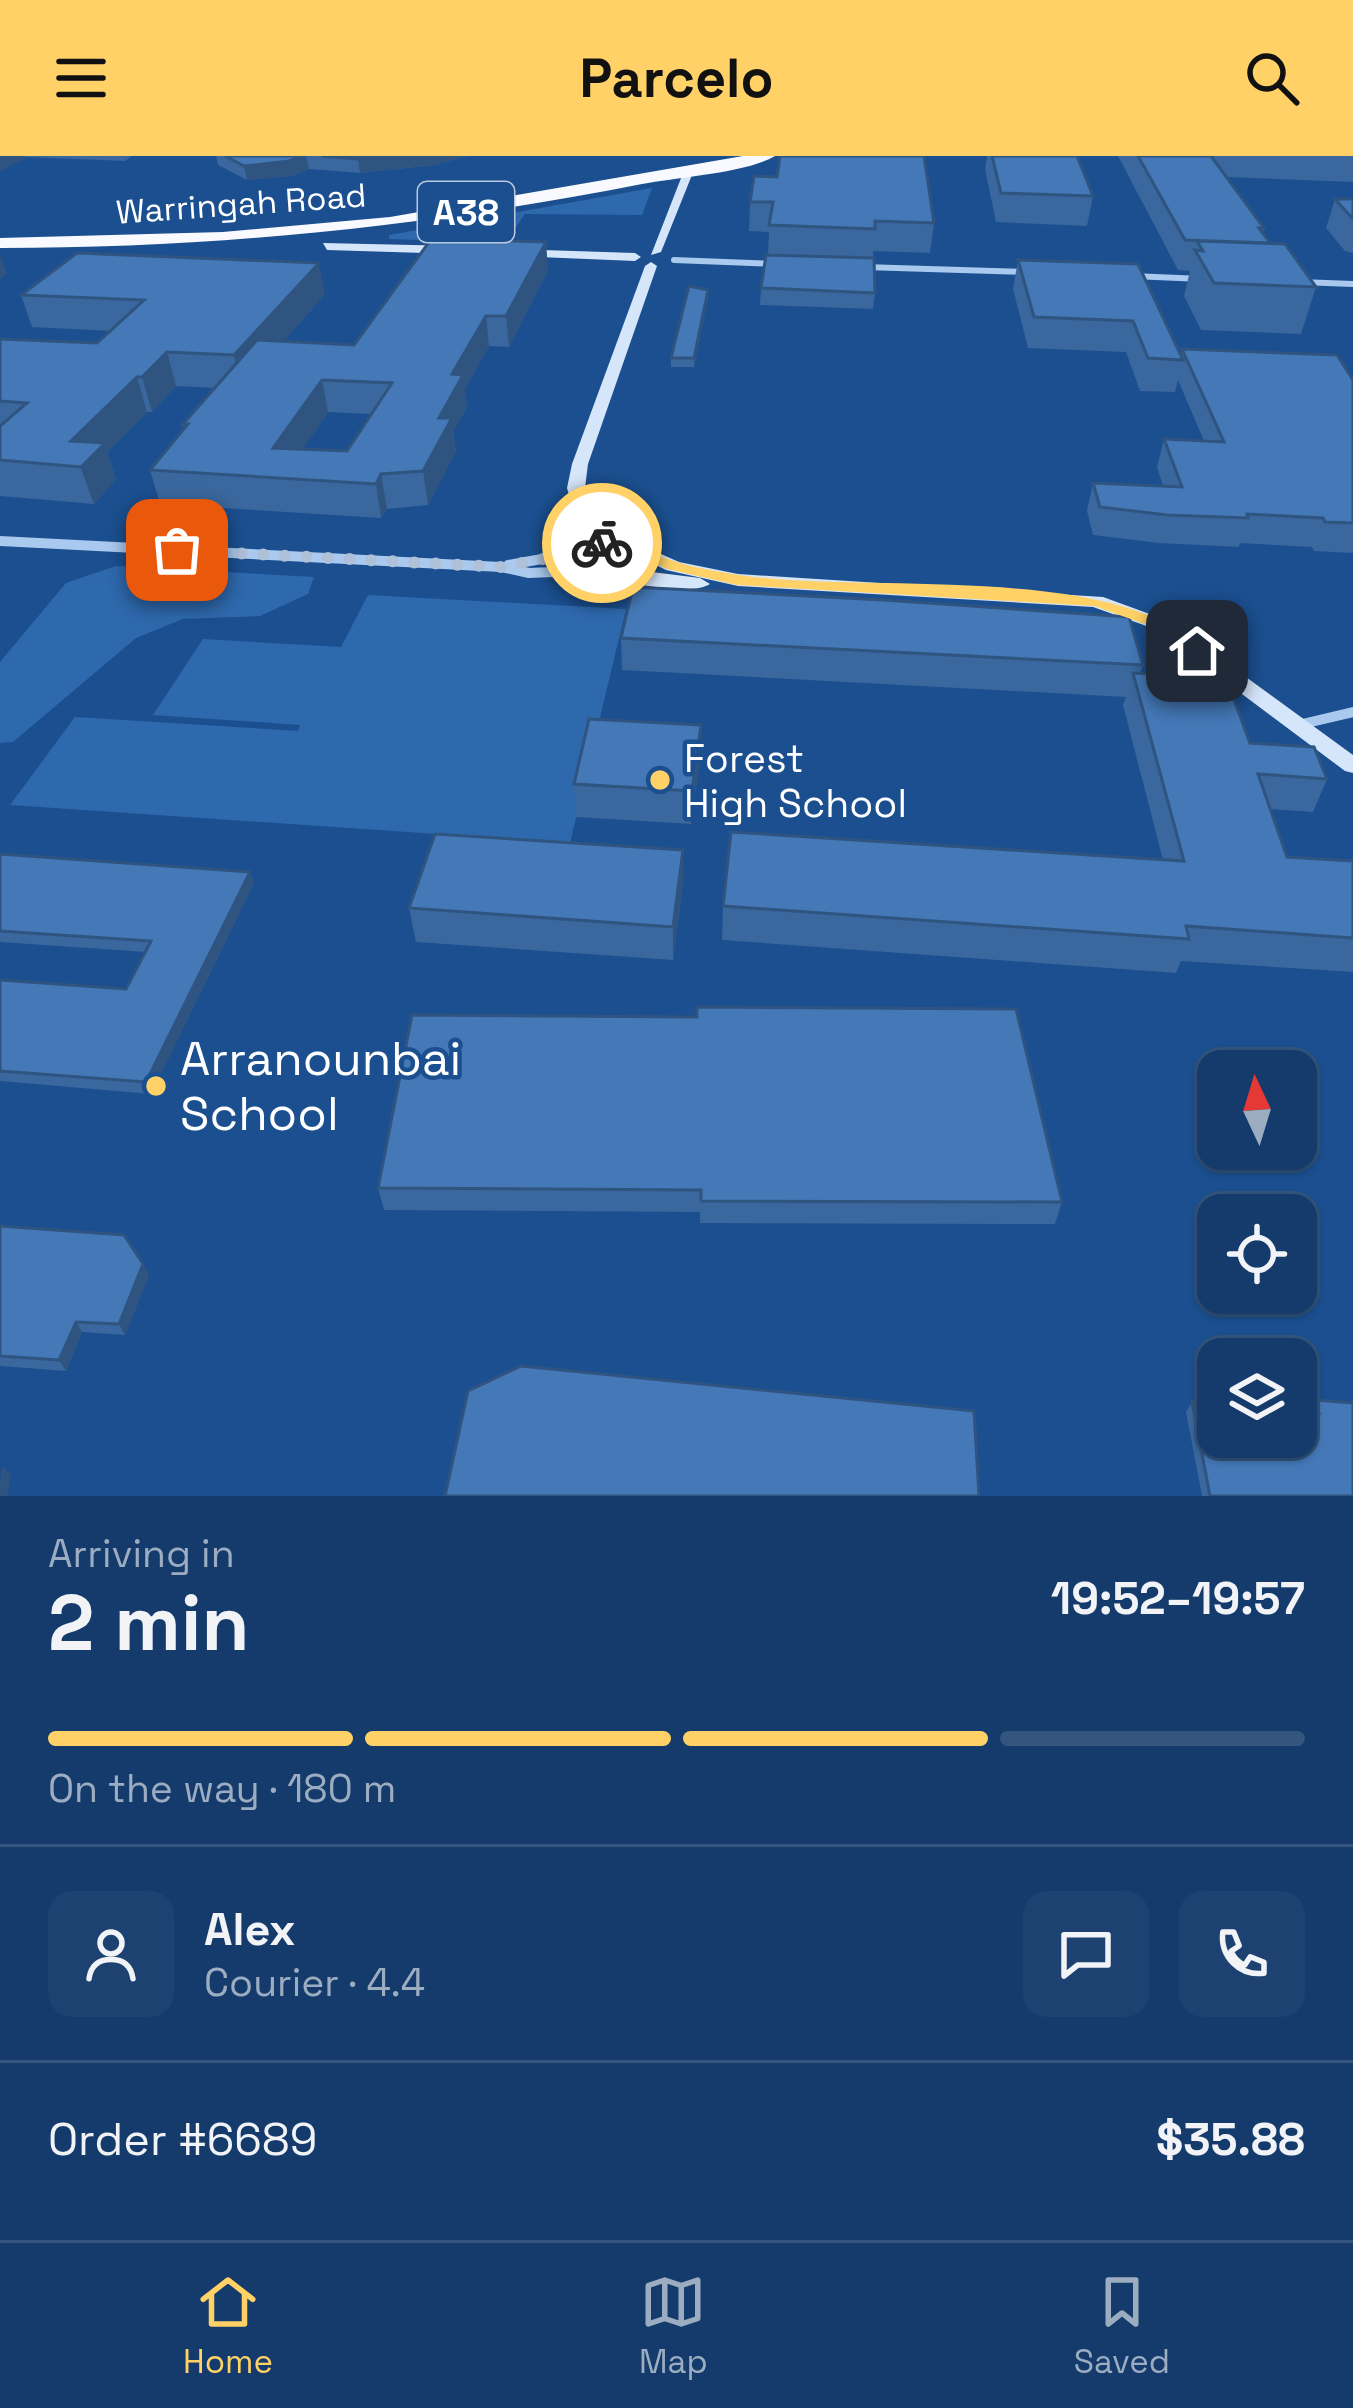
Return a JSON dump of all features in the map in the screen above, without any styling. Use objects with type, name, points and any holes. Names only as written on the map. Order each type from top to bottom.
[{"type":"highway","name":"Warringah Road","points":[[0,232],[176,230],[313,220],[478,199],[694,159],[768,156]]},
{"type":"highway","name":"Warringah Road","points":[[0,243],[277,234],[488,208],[694,159]]},
{"type":"highway","points":[[277,234],[296,243],[327,246]]},
{"type":"main road","points":[[694,159],[647,258],[576,488],[584,516],[617,542],[632,546],[639,554],[737,580]]},
{"type":"main road","points":[[327,246],[478,250]]},
{"type":"main road","points":[[500,251],[674,260]]},
{"type":"main road","points":[[584,516],[579,524],[586,562],[676,583],[737,580],[1096,601],[1162,625],[1353,766]]},
{"type":"main road","points":[[587,550],[617,542]]},
{"type":"main road","points":[[610,570],[630,566],[639,554]]},
{"type":"street","points":[[674,260],[780,264]]},
{"type":"street","points":[[851,266],[1046,273]]},
{"type":"street","points":[[1124,276],[1219,279]]},
{"type":"street","points":[[1286,282],[1353,284]]},
{"type":"street","points":[[0,541],[501,567],[529,573],[610,570]]},
{"type":"street","points":[[501,567],[587,550]]},
{"type":"street","points":[[1298,725],[1353,712]]},
{"type":"shaded area","points":[[652,188],[642,215],[525,214],[505,243],[389,239],[389,235]]},
{"type":"shaded area","points":[[116,566],[314,577],[308,594],[260,616],[183,619],[136,638],[13,742],[0,743],[0,662],[66,583]]},
{"type":"shaded area","points":[[368,595],[626,609],[570,843],[10,805],[75,717],[298,731],[300,725],[153,715],[203,639],[341,647]]},
{"type":"building","points":[[225,156],[303,156],[244,166]]},
{"type":"building","points":[[322,156],[385,156],[358,159]]},
{"type":"building","points":[[780,156],[924,156],[934,223],[875,221],[875,229],[769,225],[773,202],[750,202],[754,176],[777,177]]},
{"type":"building","points":[[992,156],[1077,156],[1093,196],[1001,193]]},
{"type":"building","points":[[1138,156],[1211,156],[1270,243],[1185,240]]},
{"type":"building","points":[[1335,199],[1353,199],[1353,219]]},
{"type":"building","points":[[432,238],[546,242],[506,316],[486,316],[452,374],[463,375],[439,418],[452,418],[423,471],[381,474],[376,484],[150,470],[188,424],[183,424],[257,340],[354,345]],"holes":[[[322,380],[392,383],[347,451],[273,448]]]},
{"type":"building","points":[[1197,241],[1285,244],[1316,287],[1214,283],[1195,250],[1203,251]]},
{"type":"building","points":[[77,253],[319,263],[234,355],[167,352],[137,377],[71,441],[105,443],[81,467],[0,460],[0,426],[27,403],[0,401],[0,339],[97,343],[144,300],[21,295]]},
{"type":"building","points":[[766,255],[874,258],[875,293],[761,288]]},
{"type":"building","points":[[1018,260],[1138,264],[1183,360],[1148,358],[1133,321],[1034,317]]},
{"type":"building","points":[[689,286],[708,290],[694,358],[671,358]]},
{"type":"building","points":[[1182,349],[1337,355],[1353,380],[1353,523],[1247,514],[1248,518],[1167,515],[1100,507],[1093,483],[1182,487],[1164,439],[1224,442]]},
{"type":"building","points":[[633,587],[1129,617],[1143,665],[621,638]]},
{"type":"building","points":[[1133,673],[1226,678],[1250,743],[1314,747],[1327,779],[1258,774],[1287,857],[1353,861],[1353,938],[1186,926],[1189,939],[723,906],[731,832],[1184,861]]},
{"type":"building","points":[[589,719],[701,725],[692,791],[574,784]]},
{"type":"building","points":[[435,834],[683,850],[673,927],[409,908]]},
{"type":"building","points":[[0,854],[250,872],[146,1082],[0,1071],[0,980],[126,989],[151,941],[0,931]]},
{"type":"building","points":[[697,1007],[1016,1009],[1062,1202],[701,1201],[701,1190],[378,1188],[412,1015],[697,1017]]},
{"type":"building","points":[[0,1226],[124,1235],[143,1264],[119,1324],[76,1322],[59,1360],[0,1356]]},
{"type":"building","points":[[521,1366],[974,1411],[979,1496],[445,1496],[468,1391]]},
{"type":"building","points":[[1317,1400],[1353,1403],[1353,1496],[1210,1496],[1203,1458],[1317,1458]]},
{"type":"way so far","points":[[177,550],[501,567],[586,551],[602,543]]},
{"type":"place","name":"Forest High School","points":[[660,780]]},
{"type":"place","name":"Arranounbai School","points":[[156,1086]]},
{"type":"route","points":[[602,543],[625,543],[639,554],[673,566],[737,580],[1096,601],[1162,625],[1197,651]]}]
